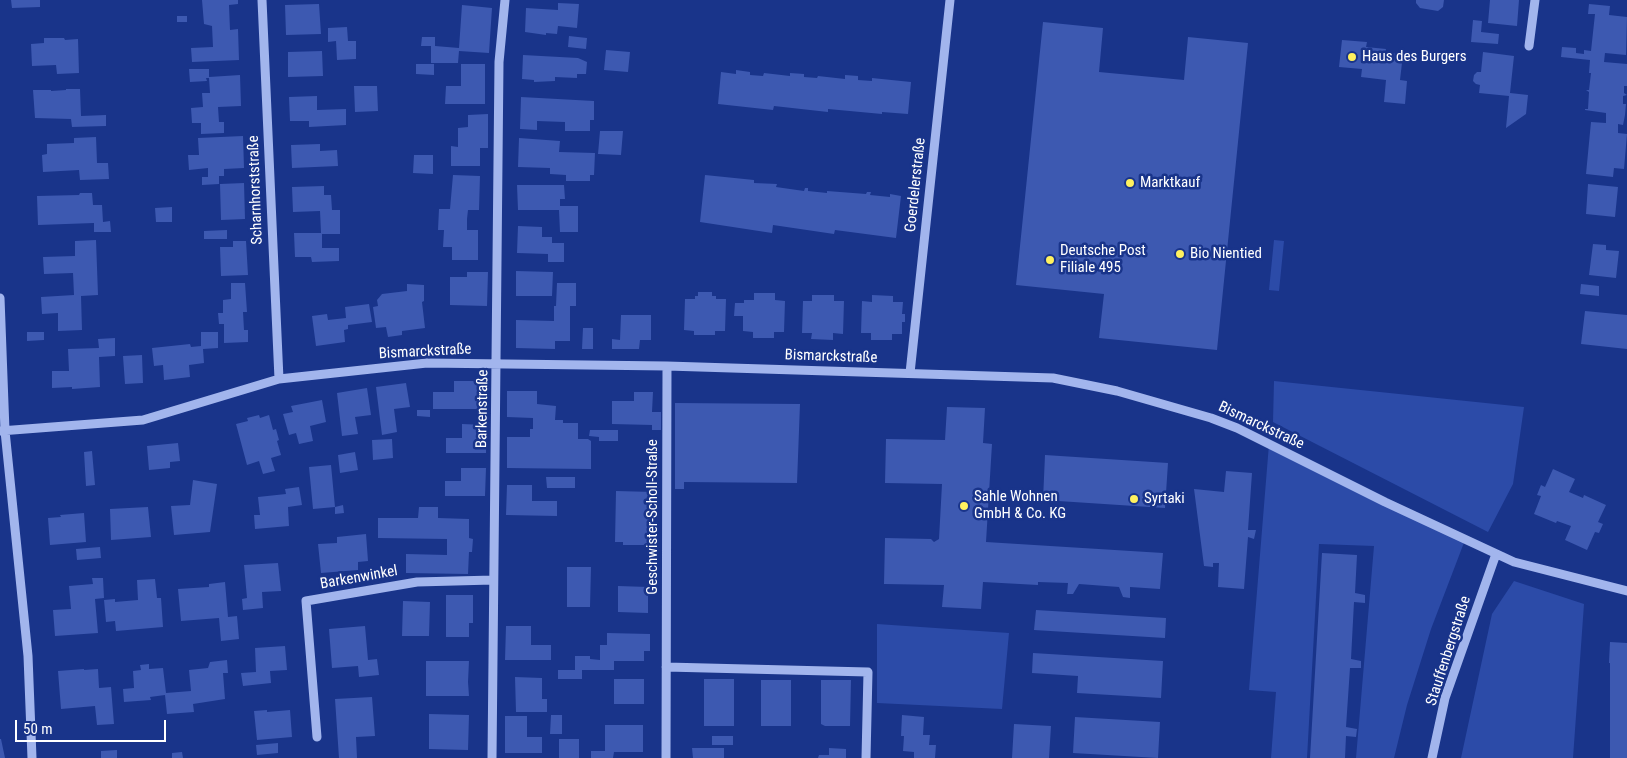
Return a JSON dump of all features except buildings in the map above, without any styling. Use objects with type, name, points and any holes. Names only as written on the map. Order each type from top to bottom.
[{"type":"street","name":"Scharnhorststraße","points":[[262,0],[279,379]]},
{"type":"street","name":"Barkenstraße","points":[[492,758],[500,62],[504,0]]},
{"type":"street","name":"Goerdelerstraße","points":[[910,373],[950,0]]},
{"type":"street","points":[[1529,46],[1535,0]]},
{"type":"street","points":[[0,298],[3,431],[28,656],[32,758]]},
{"type":"street","name":"Bismarckstraße","points":[[3,431],[143,420],[279,379],[426,363],[667,366],[1054,378],[1117,391],[1212,418],[1237,428],[1384,502],[1514,562],[1627,591]]},
{"type":"street","name":"Geschwister-Scholl-Straße","points":[[666,758],[667,366]]},
{"type":"street","name":"Stauffenbergstraße","points":[[1432,758],[1445,698],[1496,554]]},
{"type":"street","name":"Barkenwinkel","points":[[317,737],[306,601],[417,582],[493,580]]},
{"type":"street","points":[[666,667],[868,672],[866,758]]},
{"type":"shaded area","points":[[1274,240],[1284,241],[1279,291],[1269,290]]},
{"type":"shaded area","points":[[1274,381],[1524,407],[1513,484],[1488,532],[1273,422]]},
{"type":"shaded area","points":[[1269,444],[1465,540],[1431,629],[1407,705],[1394,758],[1356,758],[1374,546],[1319,544],[1307,758],[1271,758],[1276,692],[1249,690]]},
{"type":"shaded area","points":[[1514,581],[1584,604],[1573,758],[1461,758],[1492,614]]},
{"type":"shaded area","points":[[877,624],[1009,633],[1002,709],[877,703]]},
{"type":"place","name":"Haus des Burgers","points":[[1352,57]]},
{"type":"place","name":"Marktkauf","points":[[1130,183]]},
{"type":"place","name":"Bio Nientied","points":[[1180,254]]},
{"type":"place","name":"Deutsche Post Filiale 495","points":[[1050,260]]},
{"type":"place","name":"Syrtaki","points":[[1134,499]]},
{"type":"place","name":"Sahle Wohnen GmbH & Co. KG","points":[[964,506]]}]
